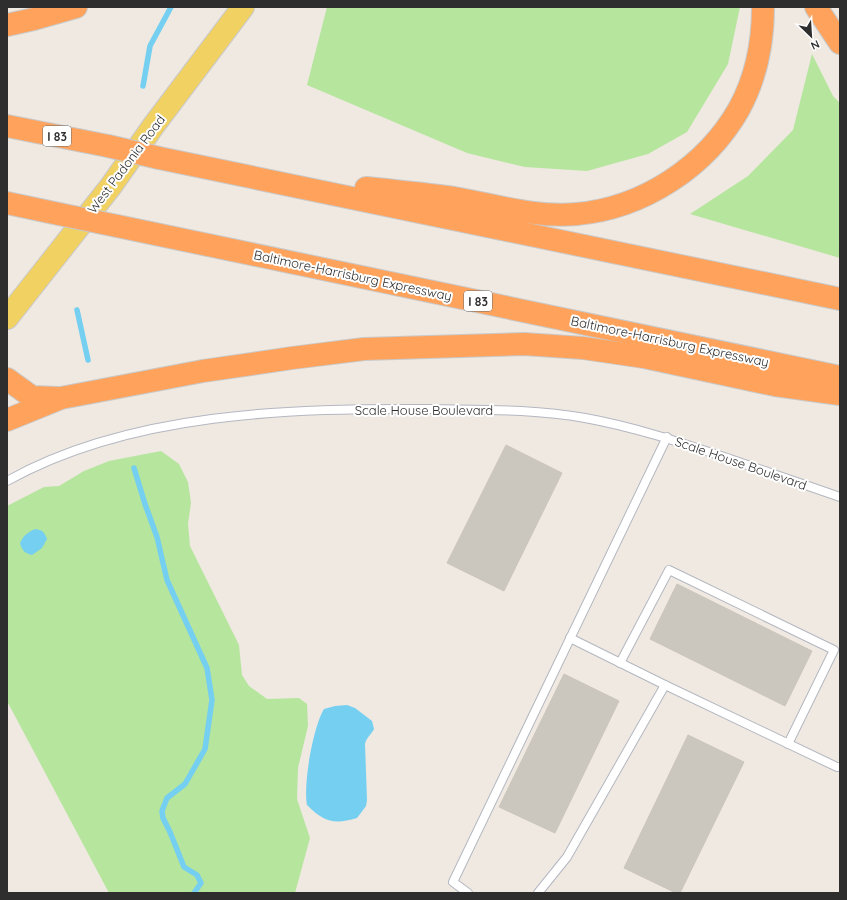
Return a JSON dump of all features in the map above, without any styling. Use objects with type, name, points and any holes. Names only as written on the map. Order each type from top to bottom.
[{"type":"highway","points":[[7,25],[76,7]]},
{"type":"highway","points":[[213,169],[453,198],[533,214],[576,214],[613,207],[647,195],[671,180],[697,160],[720,136],[739,109],[750,84],[760,51],[763,7]]},
{"type":"highway","points":[[816,7],[840,44]]},
{"type":"highway","name":"I 83","points":[[7,126],[840,299]]},
{"type":"highway","name":"Baltimore-Harrisburg Expressway","points":[[7,203],[840,377]]},
{"type":"highway","points":[[7,420],[61,398],[203,371],[307,356],[364,350],[524,344],[583,348],[644,357],[775,385],[840,394]]},
{"type":"highway","points":[[7,379],[32,397],[61,398]]},
{"type":"main road","name":"West Padonia Road","points":[[7,318],[111,186],[154,125],[243,7]]},
{"type":"lane","name":"Scale House Boulevard","points":[[7,482],[64,455],[112,439],[164,427],[247,415],[336,409],[524,411],[585,418],[667,437],[840,497]]},
{"type":"lane","points":[[468,893],[453,882],[667,437]]},
{"type":"lane","points":[[620,663],[669,570],[834,650],[788,744]]},
{"type":"lane","points":[[570,638],[665,686],[837,767],[840,767]]},
{"type":"lane","points":[[538,893],[567,858],[665,686]]},
{"type":"green space","points":[[327,7],[740,7],[728,64],[687,132],[648,154],[587,171],[525,167],[467,153],[307,85]]},
{"type":"green space","points":[[812,54],[833,96],[840,103],[840,258],[690,214],[748,176],[793,130]]},
{"type":"green space","points":[[161,451],[179,464],[188,482],[191,503],[188,524],[190,546],[239,645],[242,675],[249,686],[267,699],[299,698],[307,704],[308,726],[298,768],[297,799],[310,838],[295,893],[109,893],[7,701],[7,506],[44,487],[59,486],[84,471],[109,461]]},
{"type":"water","points":[[35,529],[43,532],[47,539],[42,548],[32,555],[24,551],[20,543],[26,534]]},
{"type":"water","points":[[347,705],[355,708],[372,721],[374,729],[366,740],[365,744],[366,806],[357,818],[336,821],[324,818],[307,805],[306,784],[316,729],[324,709]]},
{"type":"building","points":[[506,445],[562,473],[504,591],[447,563]]},
{"type":"building","points":[[677,584],[812,651],[785,706],[650,639]]},
{"type":"building","points":[[564,674],[619,701],[555,833],[499,807]]},
{"type":"building","points":[[688,735],[744,762],[680,893],[676,893],[624,868]]},
{"type":"waterway","points":[[143,86],[150,46],[171,7]]},
{"type":"waterway","points":[[77,310],[88,360]]},
{"type":"waterway","points":[[134,468],[157,537],[167,580],[207,668],[212,700],[205,749],[185,784],[167,798],[162,811],[163,818],[184,867],[197,875],[201,883],[194,893]]}]
